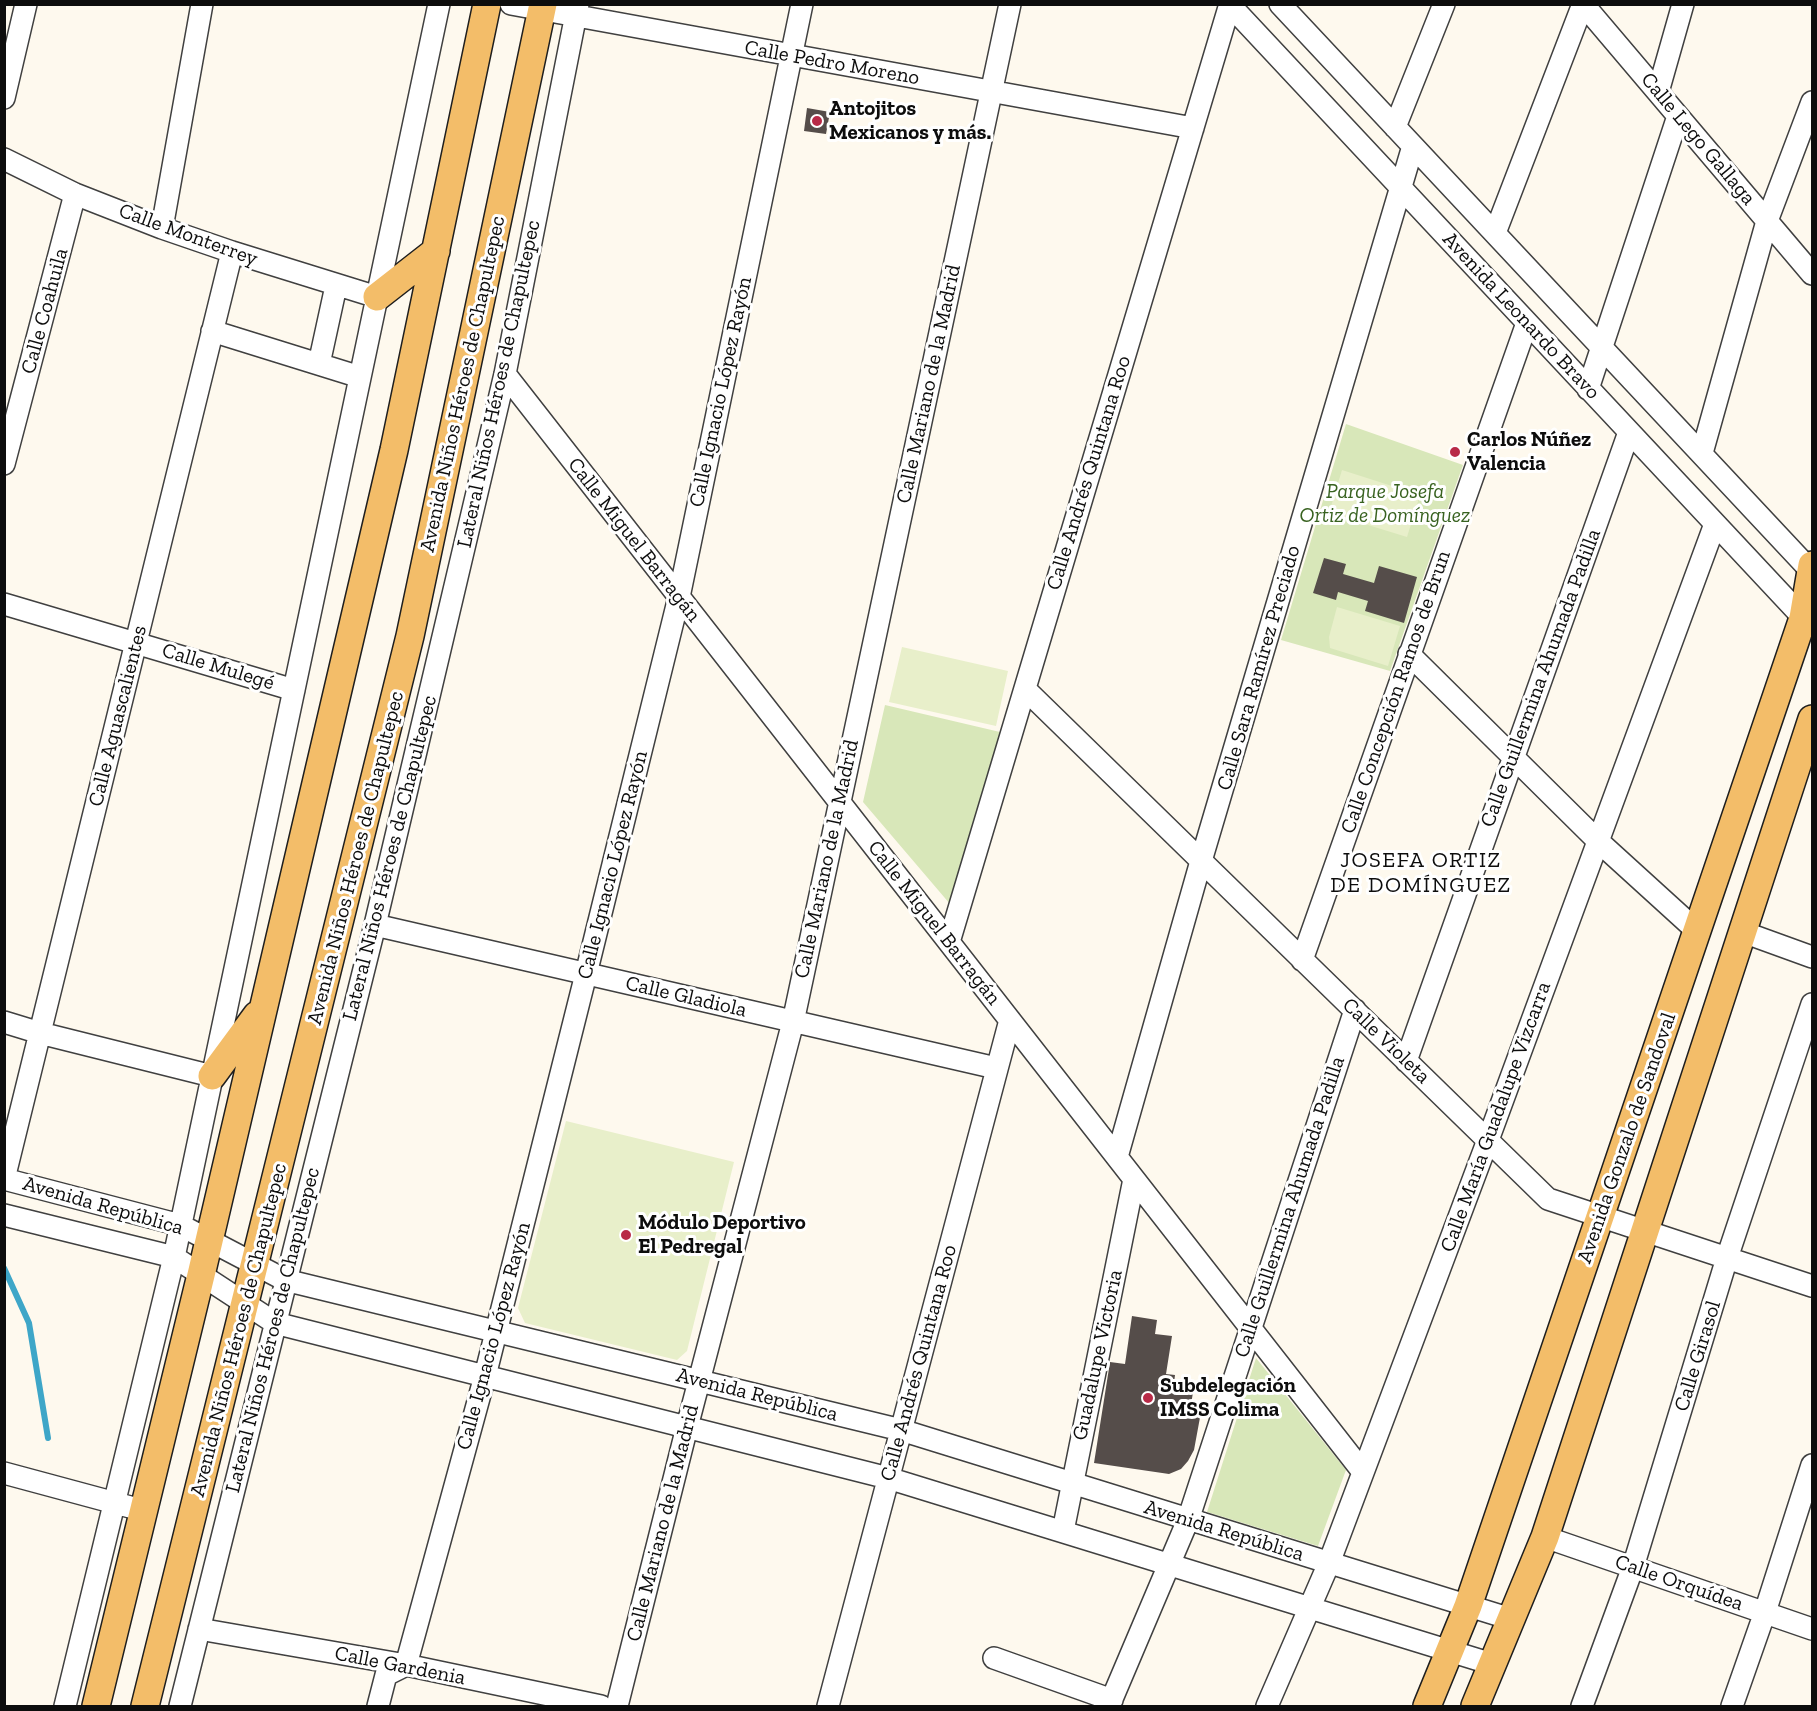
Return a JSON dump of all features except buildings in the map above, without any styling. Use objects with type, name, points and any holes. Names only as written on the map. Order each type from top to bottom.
[{"type":"main road","points":[[96,1707],[201,1275],[394,450],[487,4]]},
{"type":"main road","name":"Avenida Niños Héroes de Chapultepec","points":[[145,1707],[410,636],[542,8]]},
{"type":"main road","points":[[377,297],[436,251]]},
{"type":"main road","name":"Avenida Gonzalo de Sandoval","points":[[1427,1707],[1468,1606],[1697,931],[1808,623],[1812,569]]},
{"type":"main road","name":"Avenida Gonzalo de Sandoval","points":[[1475,1707],[1545,1537],[1812,719]]},
{"type":"main road","points":[[212,1076],[264,1007]]},
{"type":"street","points":[[4,98],[26,4]]},
{"type":"street","points":[[162,228],[202,4]]},
{"type":"street","points":[[65,1707],[174,1257],[439,4]]},
{"type":"street","name":"Calle Pedro Moreno","points":[[512,4],[576,11],[791,56],[1192,128]]},
{"type":"street","name":"Calle Ignacio López Rayón","points":[[406,1665],[485,1376],[679,597],[802,4]]},
{"type":"street","name":"Calle Mariano de la Madrid","points":[[617,1707],[687,1427],[793,1022],[1010,4]]},
{"type":"street","name":"Avenida Leonardo Bravo","points":[[1280,4],[1812,569]]},
{"type":"street","points":[[1395,127],[1444,4]]},
{"type":"street","points":[[1495,233],[1583,4]]},
{"type":"street","name":"Calle Lego Gallaga","points":[[1583,4],[1812,274]]},
{"type":"street","points":[[1658,92],[1683,4]]},
{"type":"street","name":"Avenida Leonardo Bravo","points":[[1229,5],[1808,623]]},
{"type":"street","name":"Calle Andrés Quintana Roo","points":[[949,942],[1229,5]]},
{"type":"street","name":"Lateral Niños Héroes de Chapultepec","points":[[180,1707],[375,926],[504,374],[576,11]]},
{"type":"street","points":[[1702,453],[1767,221],[1812,102]]},
{"type":"street","points":[[1588,389],[1678,116]]},
{"type":"street","name":"Calle Sara Ramírez Preciado","points":[[1117,1157],[1201,861],[1413,146]]},
{"type":"street","name":"Calle Monterrey","points":[[4,159],[75,194],[162,228],[336,286],[377,297]]},
{"type":"street","name":"Calle Coahuila","points":[[4,464],[75,194]]},
{"type":"street","name":"Calle Aguascalientes","points":[[4,1179],[232,252]]},
{"type":"street","points":[[319,364],[336,286]]},
{"type":"street","name":"Calle Concepción Ramos de Brun","points":[[1302,960],[1527,323]]},
{"type":"street","points":[[212,331],[360,377]]},
{"type":"street","name":"Calle Miguel Barragán","points":[[504,374],[1363,1472]]},
{"type":"street","name":"Calle Guillermina Ahumada Padilla","points":[[1406,1061],[1629,432]]},
{"type":"street","name":"Calle María Guadalupe Vizcarra","points":[[1267,1707],[1329,1563],[1715,524]]},
{"type":"street","name":"Calle Mulegé","points":[[4,604],[294,690]]},
{"type":"street","points":[[1409,654],[1598,841],[1697,931]]},
{"type":"street","name":"Calle Violeta","points":[[1025,689],[1548,1199],[1812,1286]]},
{"type":"street","name":"Calle Gladiola","points":[[375,926],[996,1068]]},
{"type":"street","points":[[1743,932],[1812,957]]},
{"type":"street","name":"Calle Girasol","points":[[1582,1707],[1633,1567],[1727,1258],[1812,1004]]},
{"type":"street","name":"Calle Guillermina Ahumada Padilla","points":[[1111,1703],[1188,1520],[1354,1010]]},
{"type":"street","name":"Calle Andrés Quintana Roo","points":[[828,1707],[1010,1020]]},
{"type":"street","points":[[4,1022],[212,1076]]},
{"type":"street","name":"Avenida República","points":[[4,1179],[180,1225],[285,1280],[901,1430],[1510,1619]]},
{"type":"street","name":"Guadalupe Victoria","points":[[1063,1531],[1134,1179]]},
{"type":"street","name":"Avenida República","points":[[4,1215],[174,1257],[275,1323],[888,1478],[1492,1664]]},
{"type":"street","points":[[1732,1707],[1812,1465]]},
{"type":"street","points":[[4,1473],[145,1511]]},
{"type":"street","name":"Calle Orquídea","points":[[1545,1537],[1812,1629]]},
{"type":"street","name":"Calle Gardenia","points":[[199,1629],[406,1665],[601,1707]]},
{"type":"street","points":[[994,1658],[1111,1703]]},
{"type":"street","points":[[378,1707],[386,1676],[406,1665]]},
{"type":"green space","name":"Parque Josefa Ortiz de Domínguez","points":[[1346,424],[1463,465],[1390,671],[1281,640]]},
{"type":"green space","points":[[1342,470],[1420,495],[1407,537],[1329,513]]},
{"type":"green space","points":[[1337,607],[1400,626],[1388,666],[1330,648],[1329,637]]},
{"type":"green space","points":[[902,647],[1008,671],[996,726],[889,702]]},
{"type":"green space","points":[[885,705],[1000,732],[950,904],[863,802]]},
{"type":"green space","name":"Módulo Deportivo El Pedregal","points":[[566,1121],[734,1162],[687,1351],[677,1360],[525,1323],[518,1308]]},
{"type":"green space","points":[[1256,1358],[1346,1470],[1318,1546],[1207,1512]]},
{"type":"waterway","points":[[4,1268],[29,1323],[48,1438]]},
{"type":"place","name":"Antojitos Mexicanos y más.","points":[[817,121]]},
{"type":"place","name":"Carlos Núñez Valencia","points":[[1455,452]]},
{"type":"place","name":"Módulo Deportivo El Pedregal","points":[[626,1235]]},
{"type":"place","name":"Subdelegación IMSS Colima","points":[[1148,1398]]},
{"type":"district","name":"JOSEFA ORTIZ DE DOMÍNGUEZ","points":[[1421,874]]}]
